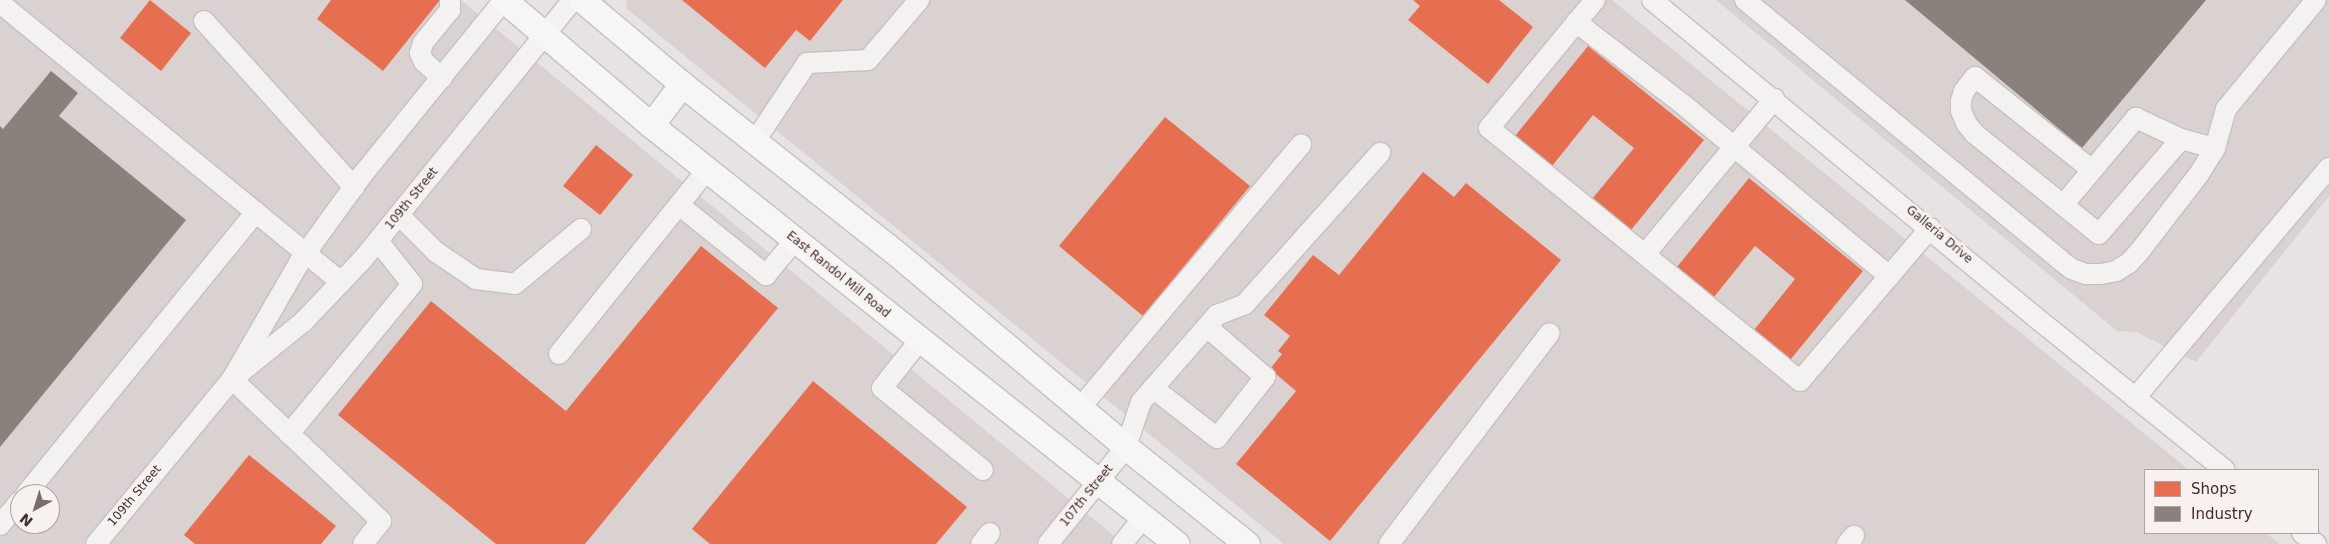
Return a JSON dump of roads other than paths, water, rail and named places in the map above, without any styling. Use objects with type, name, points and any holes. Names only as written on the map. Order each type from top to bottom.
[{"type":"main road","name":"East Randol Mill Road","points":[[504,0],[651,125],[1177,544]]},
{"type":"main road","points":[[582,0],[682,84],[896,253],[1126,447],[1247,544]]},
{"type":"main road","points":[[651,125],[682,84]]},
{"type":"street","points":[[442,78],[424,62],[420,53],[423,43],[450,10],[450,0]]},
{"type":"street","name":"109th Street","points":[[96,544],[232,379],[306,253],[354,187],[504,0]]},
{"type":"street","name":"109th Street","points":[[232,379],[303,322],[378,241],[573,0]]},
{"type":"street","points":[[755,141],[807,63],[868,60],[919,0]]},
{"type":"street","points":[[1595,0],[1489,128],[1800,381],[1930,228]]},
{"type":"street","name":"Galleria Drive","points":[[1652,0],[2224,469]]},
{"type":"street","points":[[1745,0],[2052,254],[2072,268],[2086,274],[2116,271],[2129,263],[2199,174],[2215,148],[2226,109],[2316,0]]},
{"type":"street","points":[[0,3],[341,282]]},
{"type":"street","points":[[204,21],[354,187]]},
{"type":"street","points":[[1576,22],[1685,106],[1889,276]]},
{"type":"street","points":[[2092,170],[1975,77],[1964,90],[1961,101],[1966,123],[1975,134],[2099,234],[2181,139]]},
{"type":"street","points":[[1645,254],[1774,99]]},
{"type":"street","points":[[2063,205],[2136,118],[2181,139],[2215,148]]},
{"type":"street","points":[[1080,408],[1301,145]]},
{"type":"street","points":[[1126,447],[1141,402],[1153,388],[1217,315],[1245,304],[1380,153]]},
{"type":"street","points":[[2135,398],[2329,168]]},
{"type":"street","points":[[559,354],[707,170]]},
{"type":"street","points":[[679,205],[766,275],[795,240]]},
{"type":"street","points":[[34,484],[256,212]]},
{"type":"street","points":[[399,215],[436,252],[476,278],[515,284],[581,229]]},
{"type":"street","points":[[289,434],[412,284],[378,241]]},
{"type":"street","points":[[1153,388],[1217,438],[1265,377],[1207,327]]},
{"type":"street","points":[[1389,544],[1550,333]]},
{"type":"street","points":[[920,340],[882,388],[983,470]]},
{"type":"street","points":[[232,379],[382,521],[363,544]]},
{"type":"street","name":"107th Street","points":[[1048,544],[1126,447]]},
{"type":"street","points":[[0,525],[10,513]]},
{"type":"street","points":[[1122,544],[1144,517]]},
{"type":"street","points":[[2303,534],[2316,544]]}]
